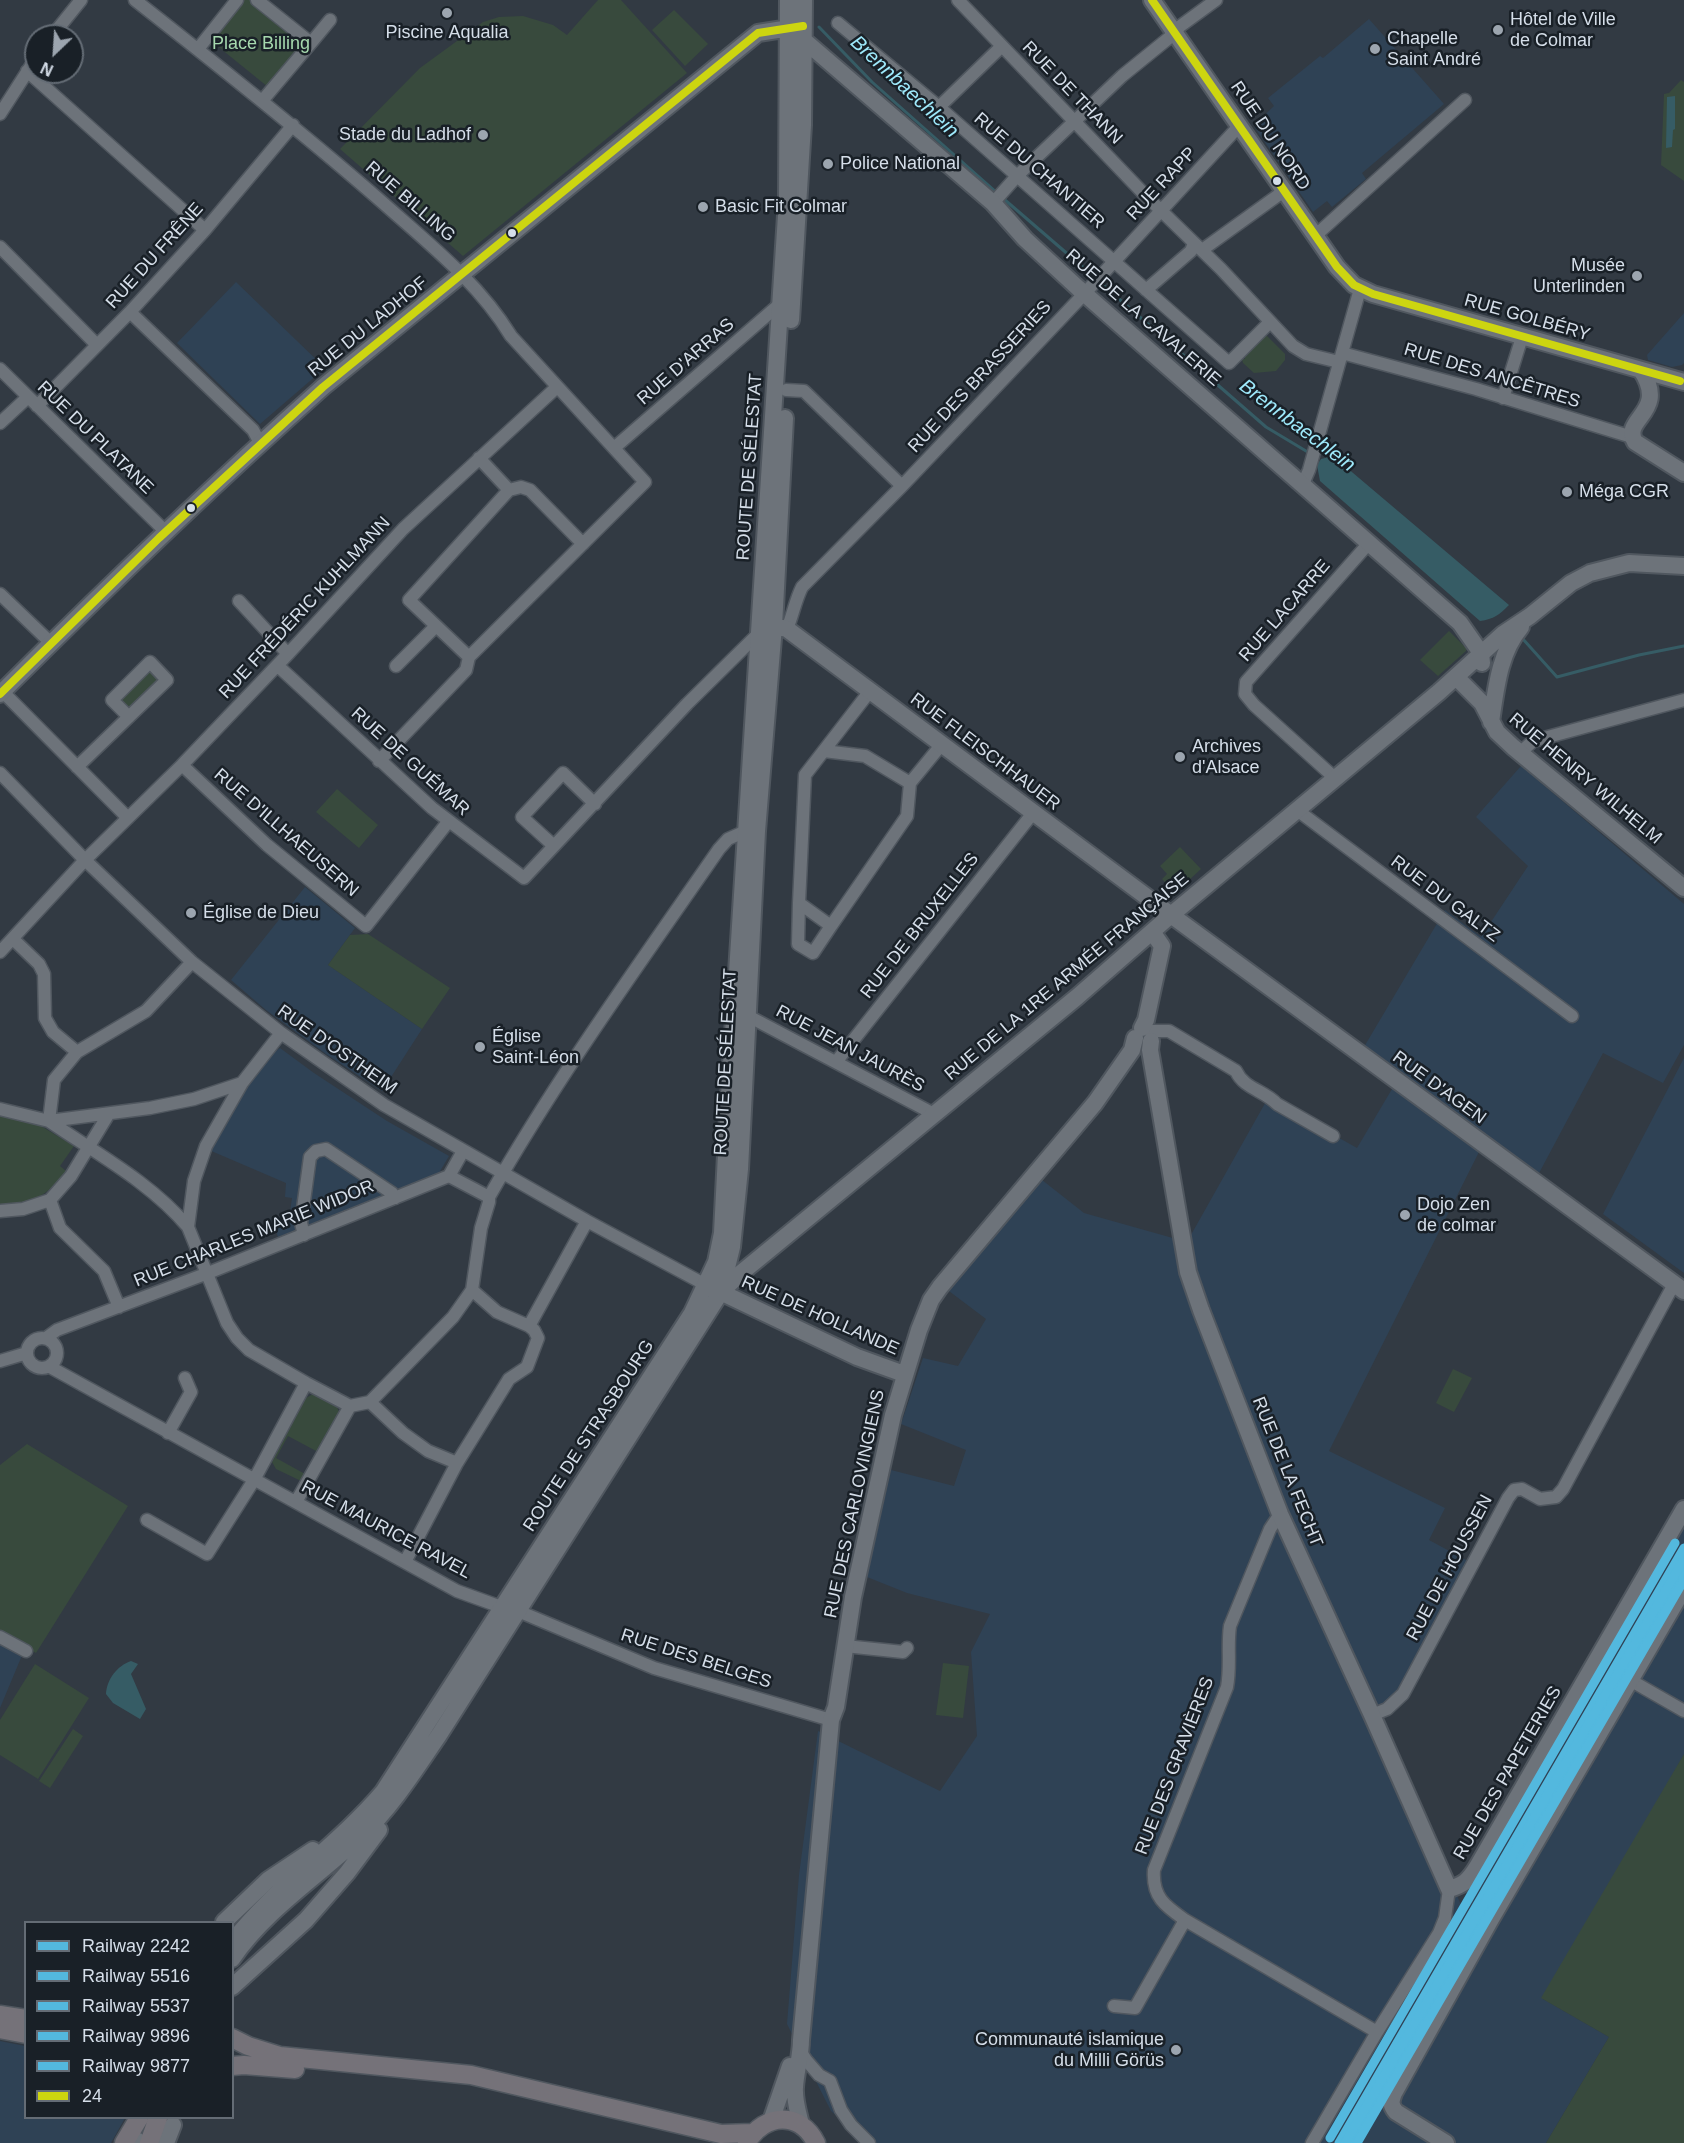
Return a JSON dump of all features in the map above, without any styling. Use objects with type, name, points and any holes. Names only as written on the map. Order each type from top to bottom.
[{"type":"main road","name":"RUE DU NORD","points":[[1152,0],[1343,276],[1360,290]]},
{"type":"main road","name":"RUE DE LA CAVALERIE","points":[[798,12],[993,203],[1025,239],[1085,293],[1306,477],[1369,543],[1460,623],[1481,653]]},
{"type":"main road","name":"RUE DU LADHOF","points":[[1,692],[166,532],[323,387],[758,33],[798,12]]},
{"type":"main road","name":"ROUTE DE SÉLESTAT","points":[[713,1289],[722,1233],[744,849],[752,831],[780,627],[786,390],[787,200],[798,12]]},
{"type":"main road","name":"RUE GOLBÉRY","points":[[1360,290],[1684,382]]},
{"type":"main road","name":"ROUTE DE SÉLESTAT","points":[[713,1289],[732,1247],[740,1169],[748,1016],[758,634],[786,302]]},
{"type":"main road","points":[[1641,370],[1649,384],[1651,396],[1647,408],[1638,417],[1632,437],[1635,442],[1684,473]]},
{"type":"main road","points":[[1439,692],[1503,634],[1571,584],[1590,573],[1629,563],[1684,566]]},
{"type":"main road","name":"RUE HENRY WILHELM","points":[[1491,722],[1507,646],[1530,616]]},
{"type":"main road","name":"RUE DE LA CAVALERIE","points":[[1460,623],[1482,632],[1503,634]]},
{"type":"main road","points":[[758,634],[780,627]]},
{"type":"main road","name":"RUE FLEISCHHAUER","points":[[780,627],[942,744],[1170,915]]},
{"type":"main road","points":[[1439,692],[1461,682],[1479,670],[1481,653]]},
{"type":"main road","name":"RUE HENRY WILHELM","points":[[1461,682],[1482,703],[1497,732],[1684,888]]},
{"type":"main road","name":"RUE DE LA 1RE ARMÉE FRANÇAISE","points":[[713,1289],[753,1263],[1077,997],[1153,933],[1170,915],[1439,692]]},
{"type":"main road","name":"RUE D'AGEN","points":[[1170,915],[1679,1288]]},
{"type":"main road","name":"RUE DE LA FECHT","points":[[1153,933],[1162,946],[1144,1038],[1188,1272],[1280,1514],[1449,1889]]},
{"type":"main road","name":"RUE DES CARLOVINGIENS","points":[[801,2124],[795,2098],[795,2086],[801,2046],[831,1720],[836,1707],[853,1597],[864,1544],[904,1374],[927,1310],[940,1287],[1058,1149],[1144,1038]]},
{"type":"main road","points":[[732,1247],[753,1263]]},
{"type":"main road","name":"RUE DE HOLLANDE","points":[[713,1289],[857,1357],[904,1374]]},
{"type":"main road","name":"ROUTE DE STRASBOURG","points":[[234,1957],[281,1906],[363,1835],[397,1795],[439,1735],[511,1609],[713,1289]]},
{"type":"main road","name":"RUE DES PAPETERIES","points":[[1449,1889],[1462,1886],[1477,1867],[1684,1509]]},
{"type":"main road","points":[[1446,2143],[1396,2112],[1391,2101],[1394,2093],[1491,1919],[1684,1588]]},
{"type":"main road","name":"ROUTE DE STRASBOURG","points":[[234,1940],[267,1903],[363,1815],[383,1792],[511,1609]]},
{"type":"main road","name":"ROUTE DE STRASBOURG","points":[[234,1986],[306,1920],[327,1897],[386,1821],[397,1795]]},
{"type":"main road","name":"ROUTE DE STRASBOURG","points":[[226,1921],[268,1880],[309,1851],[335,1840]]},
{"type":"main road","points":[[0,2015],[24,2019]]},
{"type":"main road","points":[[0,2029],[24,2034]]},
{"type":"main road","points":[[234,2039],[280,2056],[471,2075],[721,2134],[750,2138],[761,2126],[771,2121],[791,2120],[801,2124],[816,2143]]},
{"type":"main road","name":"RUE DES CARLOVINGIENS","points":[[771,2121],[795,2050],[801,2046]]},
{"type":"main road","points":[[234,2066],[268,2066],[471,2087],[706,2143]]},
{"type":"main road","points":[[137,2142],[139,2119]]},
{"type":"main road","points":[[137,2142],[165,2121]]},
{"type":"main road","points":[[165,2121],[166,2143]]},
{"type":"street","points":[[62,24],[81,0]]},
{"type":"street","name":"RUE BILLING","points":[[135,0],[293,125],[463,275],[500,317],[510,336],[645,482],[583,544]]},
{"type":"street","points":[[198,49],[237,0]]},
{"type":"street","points":[[256,0],[311,43]]},
{"type":"street","points":[[993,203],[1017,176],[1122,76],[1175,33],[1179,27],[1216,0]]},
{"type":"street","name":"RUE DE THANN","points":[[962,1],[1002,46],[1270,322]]},
{"type":"street","points":[[262,101],[330,20]]},
{"type":"street","name":"RUE DU CHANTIER","points":[[838,23],[939,108],[1229,363],[1270,322]]},
{"type":"street","points":[[939,108],[1002,46]]},
{"type":"street","points":[[0,114],[24,76]]},
{"type":"street","points":[[42,84],[205,230]]},
{"type":"street","points":[[1315,236],[1465,100]]},
{"type":"street","name":"RUE RAPP","points":[[1085,293],[1240,124]]},
{"type":"street","name":"RUE DU FRÊNE","points":[[37,406],[130,312],[205,230],[293,125]]},
{"type":"street","points":[[1146,290],[1191,251],[1284,191]]},
{"type":"street","points":[[0,247],[97,345]]},
{"type":"street","points":[[1306,477],[1360,290]]},
{"type":"street","name":"RUE DES BRASSERIES","points":[[780,627],[794,614],[795,600],[802,587],[902,486],[1085,293]]},
{"type":"street","name":"RUE D'ARRAS","points":[[614,448],[786,302]]},
{"type":"street","points":[[130,312],[253,430],[260,443]]},
{"type":"street","name":"RUE DES ANCÊTRES","points":[[1270,322],[1299,351],[1340,357],[1449,381],[1632,437]]},
{"type":"street","points":[[1503,398],[1522,337]]},
{"type":"street","name":"RUE DU PLATANE","points":[[0,369],[166,532]]},
{"type":"street","name":"RUE FRÉDÉRIC KUHLMANN","points":[[0,952],[85,860],[278,666],[403,529],[557,387]]},
{"type":"street","points":[[786,390],[804,390],[902,486]]},
{"type":"street","points":[[0,423],[28,397]]},
{"type":"street","points":[[479,458],[509,490]]},
{"type":"street","points":[[379,760],[466,670],[469,657],[583,544],[530,490],[521,487],[509,490],[409,600],[469,657]]},
{"type":"street","name":"RUE LACARRE","points":[[1336,779],[1254,705],[1245,694],[1246,682],[1369,543]]},
{"type":"street","points":[[0,594],[51,643]]},
{"type":"street","points":[[239,601],[288,654]]},
{"type":"street","points":[[396,666],[436,626]]},
{"type":"street","points":[[595,804],[563,773],[522,817],[554,846],[595,804],[687,704],[758,634]]},
{"type":"street","points":[[77,767],[168,680],[150,662],[112,700],[129,717]]},
{"type":"street","name":"RUE DE GUÉMAR","points":[[278,666],[448,822],[524,878],[554,846]]},
{"type":"street","points":[[870,691],[805,775],[798,944],[813,953],[907,816],[910,783],[942,744]]},
{"type":"street","points":[[1,692],[128,818]]},
{"type":"street","points":[[1521,753],[1533,741],[1684,700]]},
{"type":"street","points":[[824,751],[865,756],[910,783]]},
{"type":"street","name":"RUE D'ILLHAEUSERN","points":[[182,765],[271,848],[366,926],[448,822]]},
{"type":"street","name":"RUE D'OSTHEIM","points":[[0,773],[85,860],[192,962],[281,1033],[384,1106],[587,1221],[713,1289]]},
{"type":"street","name":"RUE DU GALTZ","points":[[1297,810],[1572,1017]]},
{"type":"street","name":"RUE DE BRUXELLES","points":[[836,1062],[1033,813]]},
{"type":"street","points":[[49,1121],[141,1182],[174,1211],[188,1227],[227,1323],[249,1350],[350,1406],[370,1402],[453,1317],[472,1290],[481,1228],[489,1197],[523,1138],[603,1016],[719,849],[728,839],[752,831]]},
{"type":"street","points":[[719,849],[730,847],[744,849]]},
{"type":"street","points":[[799,903],[831,926]]},
{"type":"street","points":[[13,939],[39,964],[44,974],[45,1018],[53,1032],[77,1052]]},
{"type":"street","points":[[49,1121],[54,1080],[77,1052],[146,1011],[192,962]]},
{"type":"street","name":"RUE JEAN JAURÈS","points":[[748,1016],[934,1114]]},
{"type":"street","points":[[1144,1038],[1169,1031],[1236,1071],[1241,1081],[1333,1136]]},
{"type":"street","points":[[188,1227],[194,1181],[206,1146],[242,1083],[281,1033]]},
{"type":"street","points":[[0,1109],[49,1121],[108,1115],[194,1099],[242,1083]]},
{"type":"street","points":[[0,1211],[23,1209],[50,1200],[71,1176],[108,1115]]},
{"type":"street","points":[[304,1235],[301,1223],[310,1157],[316,1151],[326,1149],[392,1193],[395,1198]]},
{"type":"street","points":[[463,1151],[449,1176],[489,1197]]},
{"type":"street","name":"RUE CHARLES MARIE WIDOR","points":[[46,1338],[57,1330],[208,1274],[449,1176]]},
{"type":"street","points":[[50,1200],[60,1228],[104,1271],[119,1307]]},
{"type":"street","points":[[529,1326],[587,1221]]},
{"type":"street","name":"RUE DE HOUSSEN","points":[[1372,1715],[1387,1709],[1403,1694],[1514,1490],[1522,1490],[1540,1499],[1556,1497],[1563,1489],[1679,1288]]},
{"type":"street","points":[[405,1562],[458,1462],[509,1379],[527,1367],[538,1338],[529,1326],[497,1312],[472,1290]]},
{"type":"street","points":[[46,1338],[54,1344],[57,1354],[55,1362],[44,1369],[32,1364],[27,1353],[28,1346],[32,1342],[46,1338]]},
{"type":"street","points":[[0,1361],[27,1353]]},
{"type":"street","name":"RUE MAURICE RAVEL","points":[[50,1367],[458,1590],[511,1609]]},
{"type":"street","points":[[168,1433],[191,1392],[185,1378]]},
{"type":"street","points":[[147,1520],[207,1554],[254,1480],[306,1383]]},
{"type":"street","points":[[370,1402],[403,1433],[428,1451],[458,1462]]},
{"type":"street","points":[[296,1502],[350,1406]]},
{"type":"street","name":"RUE DES GRAVIÈRES","points":[[1280,1514],[1270,1529],[1235,1611],[1229,1635],[1230,1664],[1227,1687],[1154,1870],[1153,1882],[1158,1897],[1168,1908],[1185,1920],[1377,2032]]},
{"type":"street","name":"RUE DES BELGES","points":[[511,1609],[654,1668],[831,1720]]},
{"type":"street","points":[[0,1636],[26,1651]]},
{"type":"street","points":[[845,1647],[903,1652],[907,1648]]},
{"type":"street","points":[[1630,1680],[1684,1711]]},
{"type":"street","points":[[1312,2143],[1377,2032],[1439,1933],[1445,1918],[1449,1889]]},
{"type":"street","points":[[1114,2006],[1135,2008],[1185,1920]]},
{"type":"street","points":[[801,2046],[819,2075],[830,2081],[846,2118],[869,2143]]},
{"type":"street","points":[[795,2086],[819,2075]]},
{"type":"shaded area","points":[[1369,19],[1444,104],[1362,173],[1366,179],[1332,207],[1327,201],[1313,212],[1255,128],[1255,124],[1274,106],[1268,98],[1320,56],[1323,58]]},
{"type":"shaded area","points":[[1675,96],[1675,129],[1673,130],[1672,147],[1666,148],[1667,97]]},
{"type":"shaded area","points":[[236,282],[325,368],[260,424],[177,343]]},
{"type":"shaded area","points":[[1684,313],[1684,363],[1672,367],[1648,360],[1647,355]]},
{"type":"shaded area","points":[[1333,456],[1509,605],[1496,616],[1480,621],[1320,481],[1317,465],[1321,459]]},
{"type":"shaded area","points":[[1521,766],[1684,904],[1684,1045],[1663,1083],[1603,1053],[1538,1175],[1485,1140],[1329,1451],[1445,1508],[1429,1540],[1468,1561],[1382,1718],[1461,1905],[1684,1526],[1684,1755],[1543,1999],[1609,2037],[1546,2143],[867,2143],[831,2111],[787,2024],[799,1875],[818,1731],[940,1791],[977,1736],[971,1652],[990,1614],[907,1593],[867,1577],[891,1470],[954,1486],[966,1450],[901,1424],[923,1358],[958,1366],[986,1319],[945,1288],[1037,1176],[1084,1213],[1187,1242],[1268,1098],[1357,1148],[1395,1084],[1361,1052],[1445,910],[1481,937],[1528,866],[1476,817]]},
{"type":"shaded area","points":[[305,887],[355,928],[328,965],[422,1029],[382,1091],[266,1010],[231,980]]},
{"type":"shaded area","points":[[280,1048],[387,1121],[449,1156],[439,1173],[278,1237],[275,1229],[285,1225],[284,1222],[289,1219],[292,1198],[285,1197],[286,1183],[209,1150],[221,1127],[266,1058]]},
{"type":"shaded area","points":[[1684,1058],[1684,1273],[1603,1214]]},
{"type":"shaded area","points":[[0,1641],[23,1653],[0,1708]]},
{"type":"shaded area","points":[[131,1661],[138,1664],[131,1674],[146,1709],[140,1719],[113,1703],[106,1694],[108,1683],[114,1674],[121,1666]]},
{"type":"shaded area","points":[[0,2041],[24,2046],[24,2119],[124,2119],[111,2143],[0,2143]]},
{"type":"green space","name":"Place Billing","points":[[241,0],[253,0],[305,43],[268,87],[210,40]]},
{"type":"green space","name":"Stade du Ladhof","points":[[598,0],[621,0],[687,73],[463,256],[340,149],[420,68],[483,22],[499,17],[523,16],[553,25],[567,35]]},
{"type":"green space","points":[[674,10],[708,44],[685,66],[652,30]]},
{"type":"green space","points":[[1681,80],[1684,82],[1684,181],[1661,165],[1664,94],[1669,93]]},
{"type":"green space","points":[[1263,336],[1267,336],[1285,354],[1285,360],[1276,371],[1254,373],[1243,363],[1242,359],[1245,359]]},
{"type":"green space","points":[[1449,631],[1466,648],[1466,651],[1438,676],[1420,660]]},
{"type":"green space","points":[[149,671],[158,678],[158,682],[132,707],[125,705],[121,698]]},
{"type":"green space","points":[[337,789],[378,825],[359,848],[316,812]]},
{"type":"green space","points":[[1180,847],[1201,869],[1175,893],[1162,879],[1167,874],[1160,866]]},
{"type":"green space","points":[[368,934],[450,988],[422,1029],[328,965],[350,935]]},
{"type":"green space","points":[[0,1113],[41,1126],[74,1146],[60,1166],[66,1171],[45,1193],[30,1201],[0,1207]]},
{"type":"green space","points":[[1453,1369],[1472,1378],[1454,1412],[1436,1403]]},
{"type":"green space","points":[[313,1394],[337,1407],[340,1414],[302,1480],[299,1480],[276,1469],[272,1462],[306,1398]],"holes":[[[288,1436],[318,1452],[305,1474],[276,1458]]]},
{"type":"green space","points":[[27,1444],[128,1506],[36,1653],[0,1633],[0,1465]]},
{"type":"green space","points":[[943,1663],[969,1666],[963,1718],[936,1715]]},
{"type":"green space","points":[[35,1664],[89,1698],[38,1779],[0,1755],[0,1720]]},
{"type":"green space","points":[[73,1729],[83,1736],[50,1788],[39,1781]]},
{"type":"green space","points":[[1684,1754],[1684,2143],[1546,2143],[1609,2037],[1541,1998]]},
{"type":"waterway","name":"Brennbaechlein","points":[[819,27],[872,82],[996,192]]},
{"type":"waterway","name":"Brennbaechlein","points":[[1005,200],[1092,275]]},
{"type":"waterway","name":"Brennbaechlein","points":[[1103,285],[1266,427],[1311,454]]},
{"type":"waterway","name":"Brennbaechlein","points":[[1522,638],[1557,677],[1639,655],[1684,646]]},
{"type":"rail line","name":"9896","points":[[1330,2138],[1675,1543]]},
{"type":"rail line","name":"2242","points":[[1339,2143],[1684,1548]]},
{"type":"rail line","name":"5537","points":[[1345,2143],[1684,1559]]},
{"type":"rail line","name":"5516","points":[[1351,2143],[1684,1569]]},
{"type":"rail line","name":"9877","points":[[1357,2143],[1684,1580]]},
{"type":"transit line","name":"24","points":[[1152,0],[1337,267],[1354,285],[1373,294],[1680,381]]},
{"type":"transit line","name":"24","points":[[0,694],[159,538],[323,387],[758,33],[803,26]]},
{"type":"place","name":"Piscine Aqualia","points":[[447,13]]},
{"type":"place","name":"Hôtel de Ville de Colmar","points":[[1498,30]]},
{"type":"place","name":"Chapelle Saint André","points":[[1375,49]]},
{"type":"place","name":"Stade du Ladhof","points":[[483,135]]},
{"type":"place","name":"Police National","points":[[828,164]]},
{"type":"place","name":"Basic Fit Colmar","points":[[703,207]]},
{"type":"place","name":"Musée Unterlinden","points":[[1637,276]]},
{"type":"place","name":"Méga CGR","points":[[1567,492]]},
{"type":"place","name":"Archives d'Alsace","points":[[1180,757]]},
{"type":"place","name":"Église de Dieu","points":[[191,913]]},
{"type":"place","name":"Église Saint-Léon","points":[[480,1047]]},
{"type":"place","name":"Dojo Zen de colmar","points":[[1405,1215]]},
{"type":"place","name":"Communauté islamique du Milli Görüs","points":[[1176,2050]]}]
